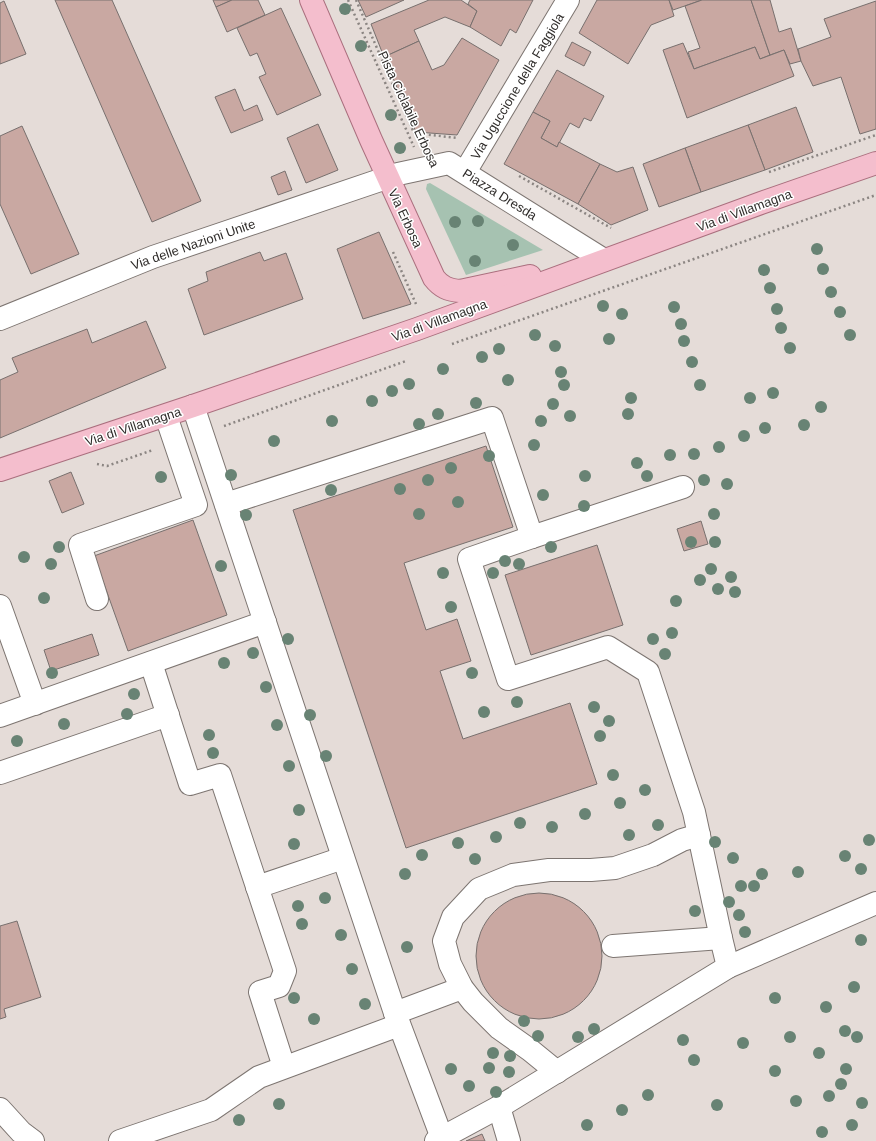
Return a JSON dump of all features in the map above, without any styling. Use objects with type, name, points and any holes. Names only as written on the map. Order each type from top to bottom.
[{"type":"main road","name":"Via Erbosa","points":[[311,0],[388,177],[434,278],[439,284],[450,290],[464,291],[504,281],[601,261]]},
{"type":"main road","name":"Via di Villamagna","points":[[0,470],[166,416],[417,329],[601,261],[876,164]]},
{"type":"street","name":"Via Uguccione della Faggiola","points":[[465,172],[568,0]]},
{"type":"street","name":"Piazza Dresda","points":[[388,177],[423,167],[449,163],[601,261]]},
{"type":"street","name":"Via delle Nazioni Unite","points":[[0,318],[153,257],[388,177]]},
{"type":"street","points":[[193,406],[343,858],[439,1140],[500,1108],[728,967],[876,903]]},
{"type":"street","points":[[97,599],[80,546],[196,505],[166,416]]},
{"type":"street","points":[[226,504],[492,418],[532,536]]},
{"type":"street","points":[[683,487],[469,558],[508,679],[608,647],[648,672],[694,812],[728,967]]},
{"type":"street","points":[[0,606],[35,704]]},
{"type":"street","points":[[0,716],[265,622]]},
{"type":"street","points":[[151,663],[190,784],[220,775],[285,971],[279,986],[260,992],[284,1067]]},
{"type":"street","points":[[0,773],[168,715]]},
{"type":"street","points":[[557,1072],[530,1050],[499,1028],[473,1002],[462,988],[450,964],[444,941],[453,917],[479,889],[513,874],[549,870],[590,870],[615,868],[653,855],[682,840],[699,835]]},
{"type":"street","points":[[257,887],[343,858]]},
{"type":"street","points":[[613,946],[721,938]]},
{"type":"street","points":[[120,1141],[211,1110],[259,1077],[397,1019],[462,988]]},
{"type":"street","points":[[500,1108],[509,1141]]},
{"type":"street","points":[[0,1109],[21,1132],[34,1141]]},
{"type":"path","name":"Pista Ciclabile Erbosa","points":[[348,0],[423,167]]},
{"type":"path","points":[[356,0],[414,133],[457,138],[459,134]]},
{"type":"path","points":[[766,173],[876,135]]},
{"type":"path","points":[[518,175],[611,228]]},
{"type":"path","points":[[744,210],[755,238]]},
{"type":"path","points":[[391,248],[416,304]]},
{"type":"green space","points":[[430,183],[543,250],[466,275],[426,189],[427,184]]},
{"type":"building","points":[[55,0],[112,0],[201,201],[152,222]]},
{"type":"building","points":[[213,0],[232,0],[216,7]]},
{"type":"building","points":[[232,0],[258,0],[265,15],[227,32],[216,7]]},
{"type":"building","points":[[358,0],[404,0],[366,17]]},
{"type":"building","points":[[429,0],[461,0],[477,11],[470,27],[445,17],[414,30],[419,41],[384,57],[371,24]]},
{"type":"building","points":[[470,0],[533,0],[516,33],[510,29],[501,46],[470,27],[477,11],[468,4]]},
{"type":"building","points":[[597,0],[669,0],[674,16],[651,25],[628,64],[579,33]]},
{"type":"building","points":[[669,0],[702,0],[673,10]]},
{"type":"building","points":[[702,0],[751,0],[770,55],[760,59],[755,47],[694,69],[688,52],[700,48],[685,6]]},
{"type":"building","points":[[751,0],[770,0],[779,32],[791,28],[801,61],[790,64],[784,50],[770,55]]},
{"type":"building","points":[[4,1],[26,54],[0,64],[0,3]]},
{"type":"building","points":[[876,1],[876,129],[860,134],[841,77],[813,86],[801,61],[798,49],[831,37],[824,19]]},
{"type":"building","points":[[281,8],[321,95],[277,115],[259,77],[266,74],[257,53],[250,56],[237,28]]},
{"type":"building","points":[[462,38],[499,60],[457,135],[416,132],[384,57],[419,41],[432,70],[444,65]]},
{"type":"building","points":[[572,42],[591,52],[584,66],[565,56]]},
{"type":"building","points":[[683,43],[694,69],[755,47],[760,59],[784,50],[794,76],[687,118],[663,50]]},
{"type":"building","points":[[557,70],[604,96],[591,121],[584,118],[579,128],[570,123],[557,147],[541,138],[550,121],[533,112]]},
{"type":"building","points":[[235,89],[244,111],[257,105],[263,120],[231,133],[215,97]]},
{"type":"building","points":[[796,107],[813,152],[765,170],[748,125]]},
{"type":"building","points":[[533,112],[550,121],[541,138],[557,147],[559,142],[600,164],[578,204],[504,164]]},
{"type":"building","points":[[318,124],[338,170],[306,183],[287,138]]},
{"type":"building","points":[[748,125],[765,170],[701,192],[685,148]]},
{"type":"building","points":[[22,126],[79,254],[31,274],[0,204],[0,136]]},
{"type":"building","points":[[685,148],[701,192],[659,207],[643,164]]},
{"type":"building","points":[[600,164],[617,172],[633,167],[648,210],[611,225],[578,204]]},
{"type":"building","points":[[285,171],[292,190],[278,195],[271,177]]},
{"type":"building","points":[[379,232],[411,304],[363,319],[337,249]]},
{"type":"building","points":[[260,252],[264,261],[286,253],[303,299],[204,335],[188,289],[208,281],[206,272]]},
{"type":"building","points":[[146,321],[166,368],[0,438],[0,380],[18,372],[12,358],[87,329],[92,343]]},
{"type":"building","points":[[486,446],[513,527],[404,563],[426,630],[457,619],[471,661],[440,671],[463,739],[570,703],[597,784],[406,848],[293,510]]},
{"type":"building","points":[[71,472],[84,504],[62,513],[49,481]]},
{"type":"building","points":[[193,520],[227,615],[128,651],[94,556]]},
{"type":"building","points":[[701,521],[708,544],[684,551],[677,529]]},
{"type":"building","points":[[597,545],[623,625],[531,655],[505,575]]},
{"type":"building","points":[[92,634],[99,655],[51,671],[44,650]]},
{"type":"building","points":[[545,893],[569,900],[584,911],[595,926],[601,944],[601,968],[595,986],[584,1001],[569,1012],[551,1018],[533,1019],[509,1012],[494,1001],[483,986],[477,968],[476,950],[483,926],[494,911],[509,900],[527,894]]},
{"type":"building","points":[[17,921],[41,997],[4,1009],[6,1017],[0,1019],[0,926]]},
{"type":"building","points":[[482,1134],[485,1141],[466,1141]]}]
